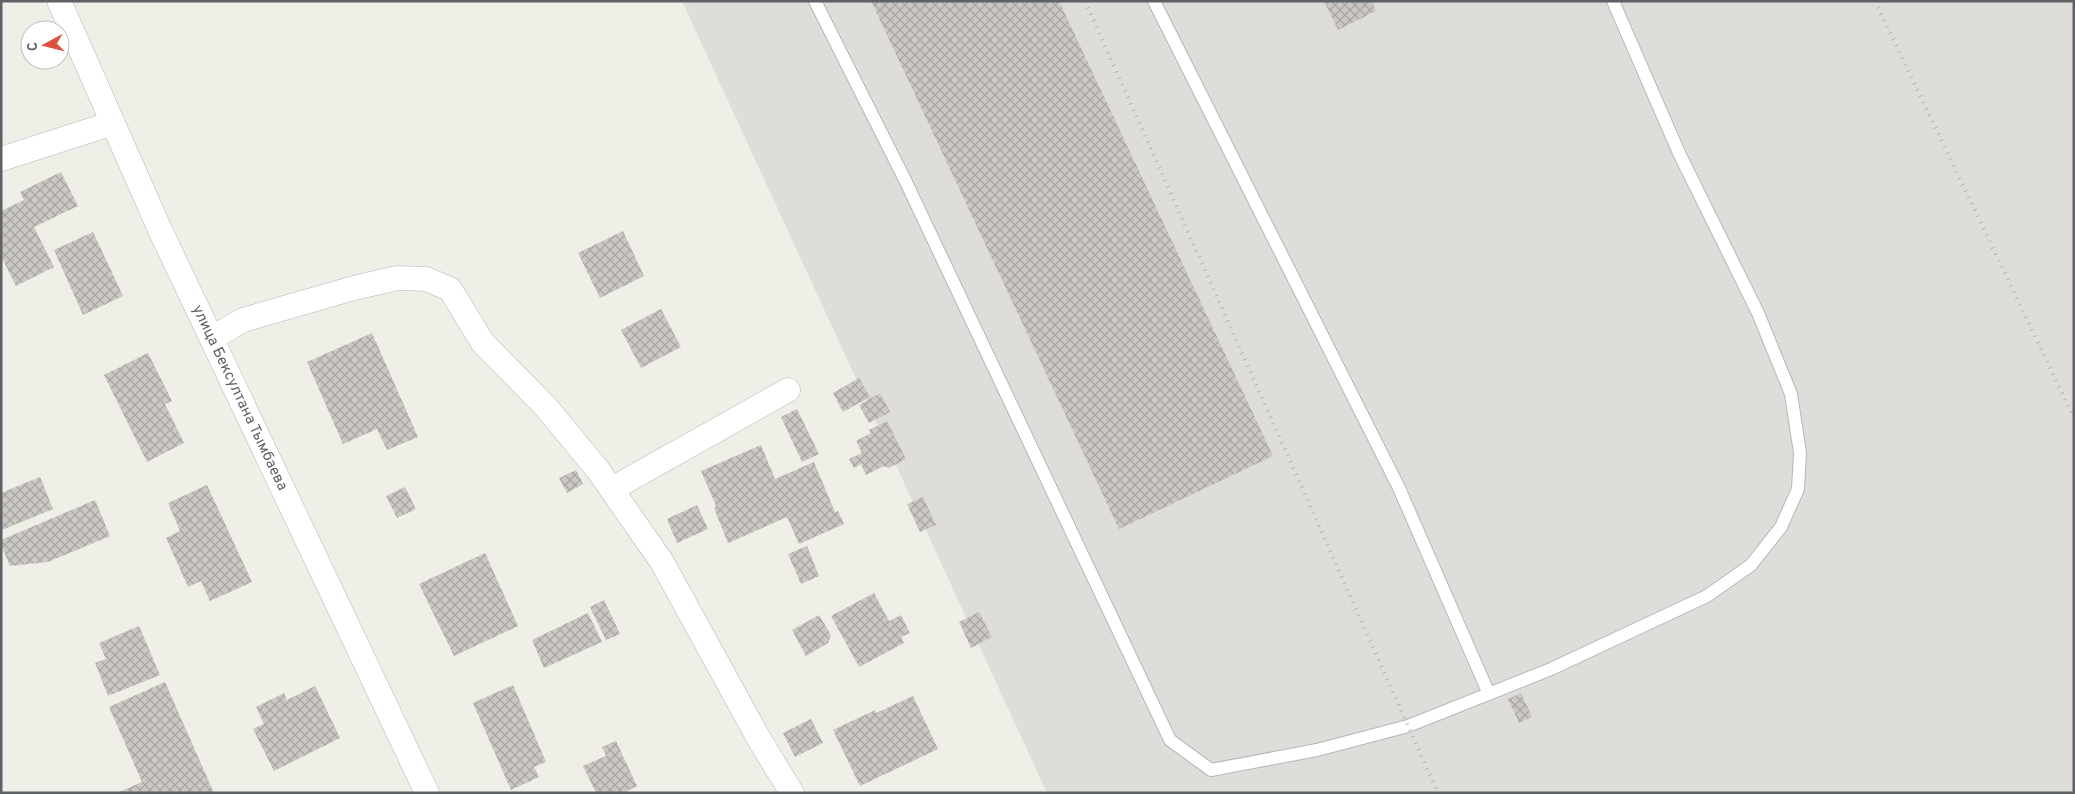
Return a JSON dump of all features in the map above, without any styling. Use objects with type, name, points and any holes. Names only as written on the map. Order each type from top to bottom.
[{"type":"street","name":"улица Бексултана Тымбаева","points":[[59,1],[161,232],[212,338],[420,790]]},
{"type":"street","points":[[1,160],[113,124]]},
{"type":"street","points":[[212,338],[243,320],[396,278],[426,279],[450,289],[483,343],[546,407],[598,470],[662,562],[759,739],[792,793]]},
{"type":"street","points":[[612,490],[788,390]]},
{"type":"lane","points":[[815,1],[905,180],[1170,740],[1211,770],[1317,750],[1408,726],[1551,669],[1708,596],[1751,565],[1781,527],[1798,489],[1800,453],[1791,394],[1758,313],[1679,153],[1612,1]]},
{"type":"lane","points":[[1154,1],[1399,488],[1489,694]]},
{"type":"shaded area","points":[[682,1],[2074,1],[2074,793],[1047,793]]},
{"type":"building","points":[[871,1],[1059,1],[1273,456],[1119,529]]},
{"type":"building","points":[[1324,1],[1372,1],[1376,11],[1338,30]]},
{"type":"building","points":[[61,172],[78,206],[34,227],[54,267],[16,286],[1,256],[1,211],[24,200],[20,192]]},
{"type":"building","points":[[623,231],[644,276],[600,298],[578,253]]},
{"type":"building","points":[[93,232],[123,296],[83,315],[54,250]]},
{"type":"building","points":[[661,309],[681,347],[641,368],[621,330]]},
{"type":"building","points":[[372,333],[418,437],[387,450],[377,429],[343,444],[307,362]]},
{"type":"building","points":[[148,353],[172,401],[165,404],[184,443],[147,462],[104,375]]},
{"type":"building","points":[[859,378],[870,397],[843,412],[833,393]]},
{"type":"building","points":[[880,393],[890,412],[869,423],[859,405]]},
{"type":"building","points":[[797,409],[819,454],[802,462],[781,417]]},
{"type":"building","points":[[887,421],[906,459],[889,468],[884,466],[866,475],[861,464],[854,468],[849,459],[862,453],[856,441],[871,433],[869,430]]},
{"type":"building","points":[[761,445],[775,479],[814,462],[835,512],[838,511],[844,524],[799,544],[787,517],[728,543],[714,508],[716,506],[701,471]]},
{"type":"building","points":[[576,470],[583,484],[567,493],[559,478]]},
{"type":"building","points":[[40,477],[53,509],[2,530],[1,493]]},
{"type":"building","points":[[207,485],[252,582],[210,601],[201,581],[188,587],[166,538],[180,531],[168,503]]},
{"type":"building","points":[[405,487],[416,509],[397,518],[386,496]]},
{"type":"building","points":[[923,497],[936,525],[920,532],[907,504]]},
{"type":"building","points":[[95,500],[110,536],[48,562],[10,566],[1,545],[1,540]]},
{"type":"building","points":[[697,505],[708,529],[677,543],[667,519]]},
{"type":"building","points":[[807,546],[819,576],[801,584],[788,554]]},
{"type":"building","points":[[485,553],[518,626],[454,656],[419,584]]},
{"type":"building","points":[[874,593],[889,621],[901,615],[910,633],[901,637],[904,643],[859,667],[831,616]]},
{"type":"building","points":[[604,600],[620,634],[606,640],[590,607]]},
{"type":"building","points":[[979,612],[992,637],[971,648],[959,622]]},
{"type":"building","points":[[588,613],[602,642],[544,668],[532,640]]},
{"type":"building","points":[[819,615],[831,635],[828,643],[806,656],[792,630]]},
{"type":"building","points":[[139,626],[160,675],[108,696],[95,663],[106,659],[99,643]]},
{"type":"building","points":[[165,682],[214,793],[117,793],[142,782],[109,707]]},
{"type":"building","points":[[513,685],[546,762],[534,767],[539,777],[511,790],[473,703]]},
{"type":"building","points":[[315,686],[340,738],[274,771],[253,729],[264,724],[256,707],[284,693],[287,700]]},
{"type":"building","points":[[1521,693],[1532,717],[1519,723],[1508,699]]},
{"type":"building","points":[[913,696],[938,749],[860,786],[833,730],[875,710],[876,713]]},
{"type":"building","points":[[811,719],[823,743],[795,757],[783,733]]},
{"type":"building","points":[[616,741],[637,786],[623,793],[596,793],[583,766],[606,756],[602,747]]},
{"type":"railway","points":[[1085,1],[1438,793]]},
{"type":"railway","points":[[1875,1],[2074,418]]}]
